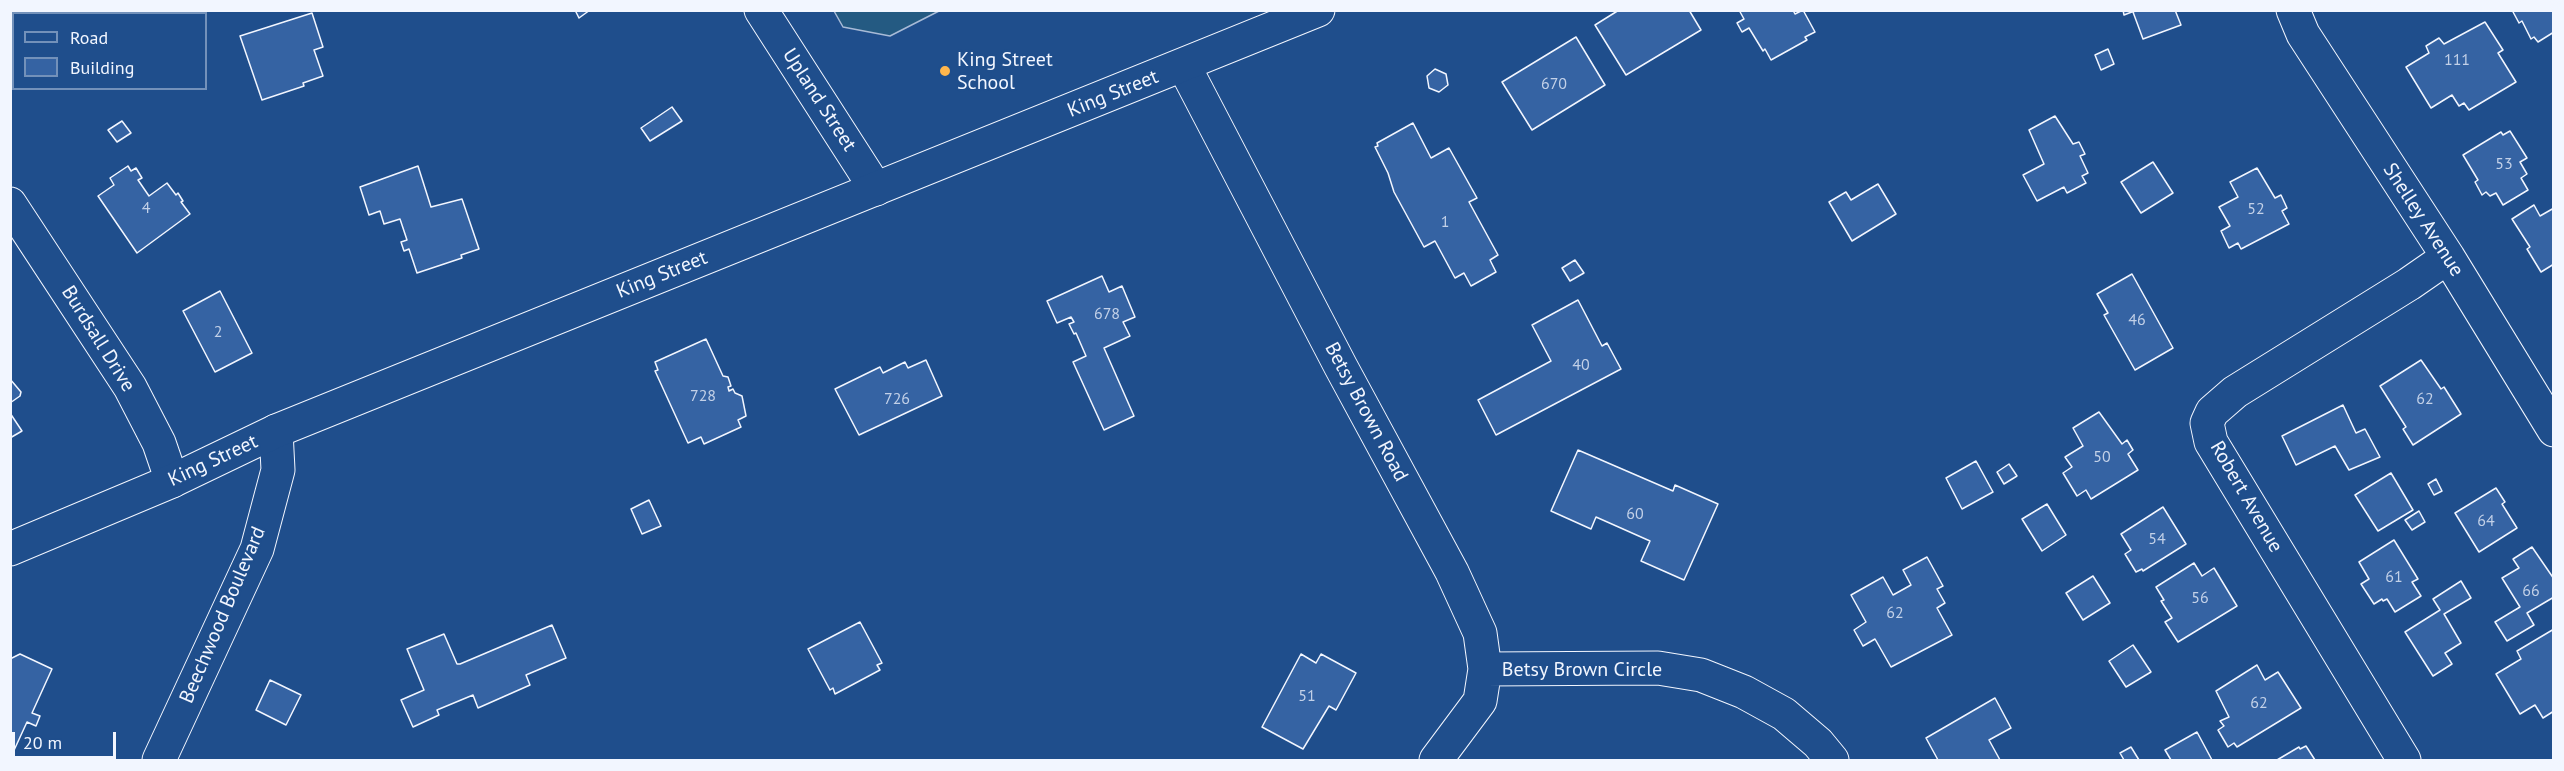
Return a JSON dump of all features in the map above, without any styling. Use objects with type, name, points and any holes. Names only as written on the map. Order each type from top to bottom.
[{"type":"street","name":"Upland Street","points":[[761,10],[876,189]]},
{"type":"street","name":"King Street","points":[[10,549],[172,481],[276,431],[1318,10]]},
{"type":"street","name":"Shelley Avenue","points":[[2294,10],[2303,34],[2448,257],[2553,430]]},
{"type":"street","name":"Betsy Brown Road","points":[[1184,66],[1341,367],[1452,572],[1480,633],[1485,669],[1480,701],[1436,760]]},
{"type":"street","name":"Burdsall Drive","points":[[10,204],[130,387],[159,443],[172,481]]},
{"type":"street","name":"Robert Avenue","points":[[2404,760],[2211,442],[2207,423],[2212,412],[2235,392],[2400,290],[2448,257]]},
{"type":"street","name":"Beechwood Boulevard","points":[[159,760],[257,549],[278,470],[276,431]]},
{"type":"street","name":"Betsy Brown Circle","points":[[1485,669],[1658,668],[1701,675],[1744,692],[1784,714],[1818,743],[1832,760]]},
{"type":"shaded area","points":[[834,11],[939,11],[890,36],[843,27]]},
{"type":"building","points":[[10,10],[32,10],[33,12],[12,12],[12,40],[10,42]]},
{"type":"building","points":[[88,10],[107,10],[104,12],[89,12]]},
{"type":"building","points":[[575,10],[590,10],[579,18]]},
{"type":"building","points":[[1619,10],[1689,10],[1701,30],[1626,75],[1595,25]]},
{"type":"building","points":[[1739,10],[1793,10],[1795,14],[1803,10],[1815,32],[1805,37],[1807,40],[1771,60],[1749,28],[1742,32],[1737,23],[1744,19]]},
{"type":"building","points":[[2123,10],[2137,10],[2124,15]]},
{"type":"building","points":[[2137,10],[2175,10],[2181,25],[2143,39],[2133,12]]},
{"type":"building","points":[[2512,10],[2554,10],[2554,32],[2538,42],[2534,37],[2531,39],[2522,21],[2519,23]]},
{"type":"building","points":[[312,13],[323,47],[314,50],[323,76],[303,83],[304,86],[262,100],[240,36]]},
{"type":"building","points":[[2485,22],[2503,50],[2498,53],[2516,82],[2469,110],[2464,103],[2459,106],[2452,95],[2431,108],[2406,67],[2429,53],[2426,46],[2439,38],[2444,44]]},
{"type":"building","points":[[1576,37],[1605,85],[1532,130],[1502,82]]},
{"type":"building","points":[[2108,49],[2114,64],[2101,70],[2095,55]]},
{"type":"building","points":[[1435,69],[1446,74],[1448,85],[1439,92],[1429,88],[1427,76]]},
{"type":"building","points":[[672,107],[682,121],[650,141],[641,128]]},
{"type":"building","points":[[2055,116],[2073,144],[2079,142],[2085,154],[2080,156],[2088,173],[2082,176],[2086,183],[2067,193],[2064,187],[2037,201],[2023,175],[2044,164],[2029,130]]},
{"type":"building","points":[[122,121],[131,133],[117,142],[108,130]]},
{"type":"building","points":[[1413,123],[1431,158],[1449,148],[1477,198],[1469,202],[1498,255],[1490,260],[1496,272],[1471,286],[1464,273],[1455,278],[1435,241],[1424,247],[1394,192],[1388,173],[1375,147],[1378,146],[1377,143]]},
{"type":"building","points":[[2510,131],[2527,158],[2520,162],[2527,174],[2521,178],[2528,190],[2503,205],[2496,193],[2490,196],[2486,192],[2482,195],[2475,182],[2478,180],[2463,155],[2501,132],[2503,135]]},
{"type":"building","points":[[2153,162],[2173,193],[2141,213],[2121,182]]},
{"type":"building","points":[[128,166],[131,171],[136,168],[142,178],[138,180],[149,196],[167,183],[176,195],[178,193],[183,201],[181,202],[190,214],[137,253],[98,196],[114,185],[110,178]]},
{"type":"building","points":[[418,166],[431,207],[462,199],[479,249],[461,255],[462,258],[417,273],[409,249],[404,251],[401,242],[407,240],[400,219],[384,224],[380,211],[369,215],[360,187]]},
{"type":"building","points":[[2257,168],[2275,198],[2281,195],[2287,208],[2282,211],[2289,224],[2241,249],[2238,243],[2229,248],[2221,231],[2230,226],[2219,207],[2238,197],[2230,182]]},
{"type":"building","points":[[1878,184],[1896,214],[1852,241],[1829,202],[1846,192],[1851,200]]},
{"type":"building","points":[[2534,205],[2540,216],[2554,208],[2554,264],[2541,272],[2527,249],[2530,247],[2512,219]]},
{"type":"building","points":[[1575,260],[1584,273],[1570,281],[1562,268]]},
{"type":"building","points":[[2132,274],[2173,348],[2135,370],[2104,315],[2108,313],[2097,294]]},
{"type":"building","points":[[1102,276],[1109,292],[1122,286],[1135,317],[1123,322],[1130,336],[1104,348],[1134,416],[1104,430],[1073,362],[1086,356],[1076,333],[1074,334],[1069,324],[1074,322],[1071,317],[1057,323],[1047,301]]},
{"type":"building","points":[[220,291],[252,353],[215,372],[183,311]]},
{"type":"building","points":[[1578,300],[1602,346],[1607,343],[1621,369],[1496,435],[1478,400],[1551,361],[1532,325]]},
{"type":"building","points":[[706,339],[723,376],[728,377],[731,386],[728,387],[729,391],[733,389],[735,393],[742,396],[746,416],[738,420],[741,427],[704,444],[701,437],[688,443],[655,371],[658,370],[655,362]]},
{"type":"building","points":[[926,360],[942,396],[859,435],[835,389],[880,367],[883,373],[905,362],[908,368]]},
{"type":"building","points":[[2421,360],[2441,389],[2444,387],[2461,414],[2413,445],[2403,429],[2406,427],[2380,386]]},
{"type":"building","points":[[10,379],[21,392],[20,396],[10,403]]},
{"type":"building","points":[[2343,405],[2356,433],[2365,429],[2380,457],[2349,470],[2335,446],[2296,465],[2282,436]]},
{"type":"building","points":[[2099,412],[2122,444],[2127,440],[2133,450],[2128,454],[2138,470],[2091,499],[2086,490],[2077,496],[2063,473],[2072,467],[2065,457],[2083,446],[2073,428]]},
{"type":"building","points":[[10,413],[22,431],[10,438]]},
{"type":"building","points":[[1578,450],[1673,491],[1675,485],[1718,504],[1684,580],[1641,561],[1650,541],[1596,517],[1591,529],[1551,511]]},
{"type":"building","points":[[1976,461],[1993,492],[1962,509],[1946,478]]},
{"type":"building","points":[[2009,464],[2017,476],[2004,484],[1997,472]]},
{"type":"building","points":[[2391,473],[2413,510],[2378,531],[2355,495]]},
{"type":"building","points":[[2436,479],[2442,491],[2434,495],[2428,484]]},
{"type":"building","points":[[2496,488],[2505,502],[2502,504],[2517,528],[2479,552],[2455,513]]},
{"type":"building","points":[[649,500],[661,526],[642,534],[631,509]]},
{"type":"building","points":[[2047,504],[2066,535],[2042,551],[2022,519]]},
{"type":"building","points":[[2163,507],[2186,544],[2143,571],[2142,569],[2136,572],[2125,554],[2131,550],[2121,534]]},
{"type":"building","points":[[2419,511],[2425,522],[2412,530],[2405,520]]},
{"type":"building","points":[[2394,540],[2418,579],[2412,582],[2421,596],[2395,612],[2387,599],[2374,604],[2361,584],[2369,579],[2359,562]]},
{"type":"building","points":[[2532,547],[2554,579],[2554,597],[2527,613],[2534,625],[2507,641],[2495,622],[2520,607],[2502,578],[2519,568],[2513,559]]},
{"type":"building","points":[[1927,557],[1943,586],[1937,589],[1945,603],[1937,608],[1952,635],[1891,667],[1875,639],[1863,646],[1854,630],[1866,622],[1851,595],[1883,577],[1893,595],[1911,585],[1903,570]]},
{"type":"building","points":[[2194,563],[2202,576],[2214,568],[2237,606],[2178,642],[2165,622],[2172,618],[2161,601],[2164,600],[2156,587]]},
{"type":"building","points":[[2093,576],[2110,603],[2083,620],[2066,593]]},
{"type":"building","points":[[2461,581],[2471,598],[2444,614],[2461,643],[2445,653],[2452,664],[2433,676],[2405,632],[2440,610],[2433,599]]},
{"type":"building","points":[[860,622],[882,663],[877,665],[880,670],[835,694],[833,688],[830,690],[808,649]]},
{"type":"building","points":[[552,625],[566,658],[526,675],[530,685],[478,708],[473,695],[437,710],[439,715],[413,727],[401,700],[424,690],[407,649],[444,634],[457,664],[460,664]]},
{"type":"building","points":[[2554,629],[2554,711],[2543,718],[2535,705],[2520,714],[2496,674],[2521,659],[2517,651]]},
{"type":"building","points":[[2133,645],[2151,672],[2126,687],[2109,661]]},
{"type":"building","points":[[20,654],[52,669],[32,713],[40,716],[36,726],[27,722],[10,759],[10,659]]},
{"type":"building","points":[[1301,654],[1316,663],[1321,654],[1356,673],[1336,710],[1329,706],[1303,749],[1262,727]]},
{"type":"building","points":[[2257,665],[2265,680],[2278,672],[2301,708],[2237,747],[2234,743],[2228,747],[2218,730],[2224,726],[2220,721],[2229,717],[2216,691]]},
{"type":"building","points":[[270,680],[301,695],[286,725],[256,710]]},
{"type":"building","points":[[1995,698],[2011,728],[1989,740],[2000,760],[1938,760],[1926,738]]},
{"type":"building","points":[[2197,732],[2212,760],[2171,760],[2165,750]]},
{"type":"building","points":[[2306,746],[2315,760],[2277,760],[2299,747],[2300,749]]},
{"type":"building","points":[[2131,747],[2139,760],[2124,760],[2120,753]]},
{"type":"place","name":"King Street School","points":[[945,71]]}]
